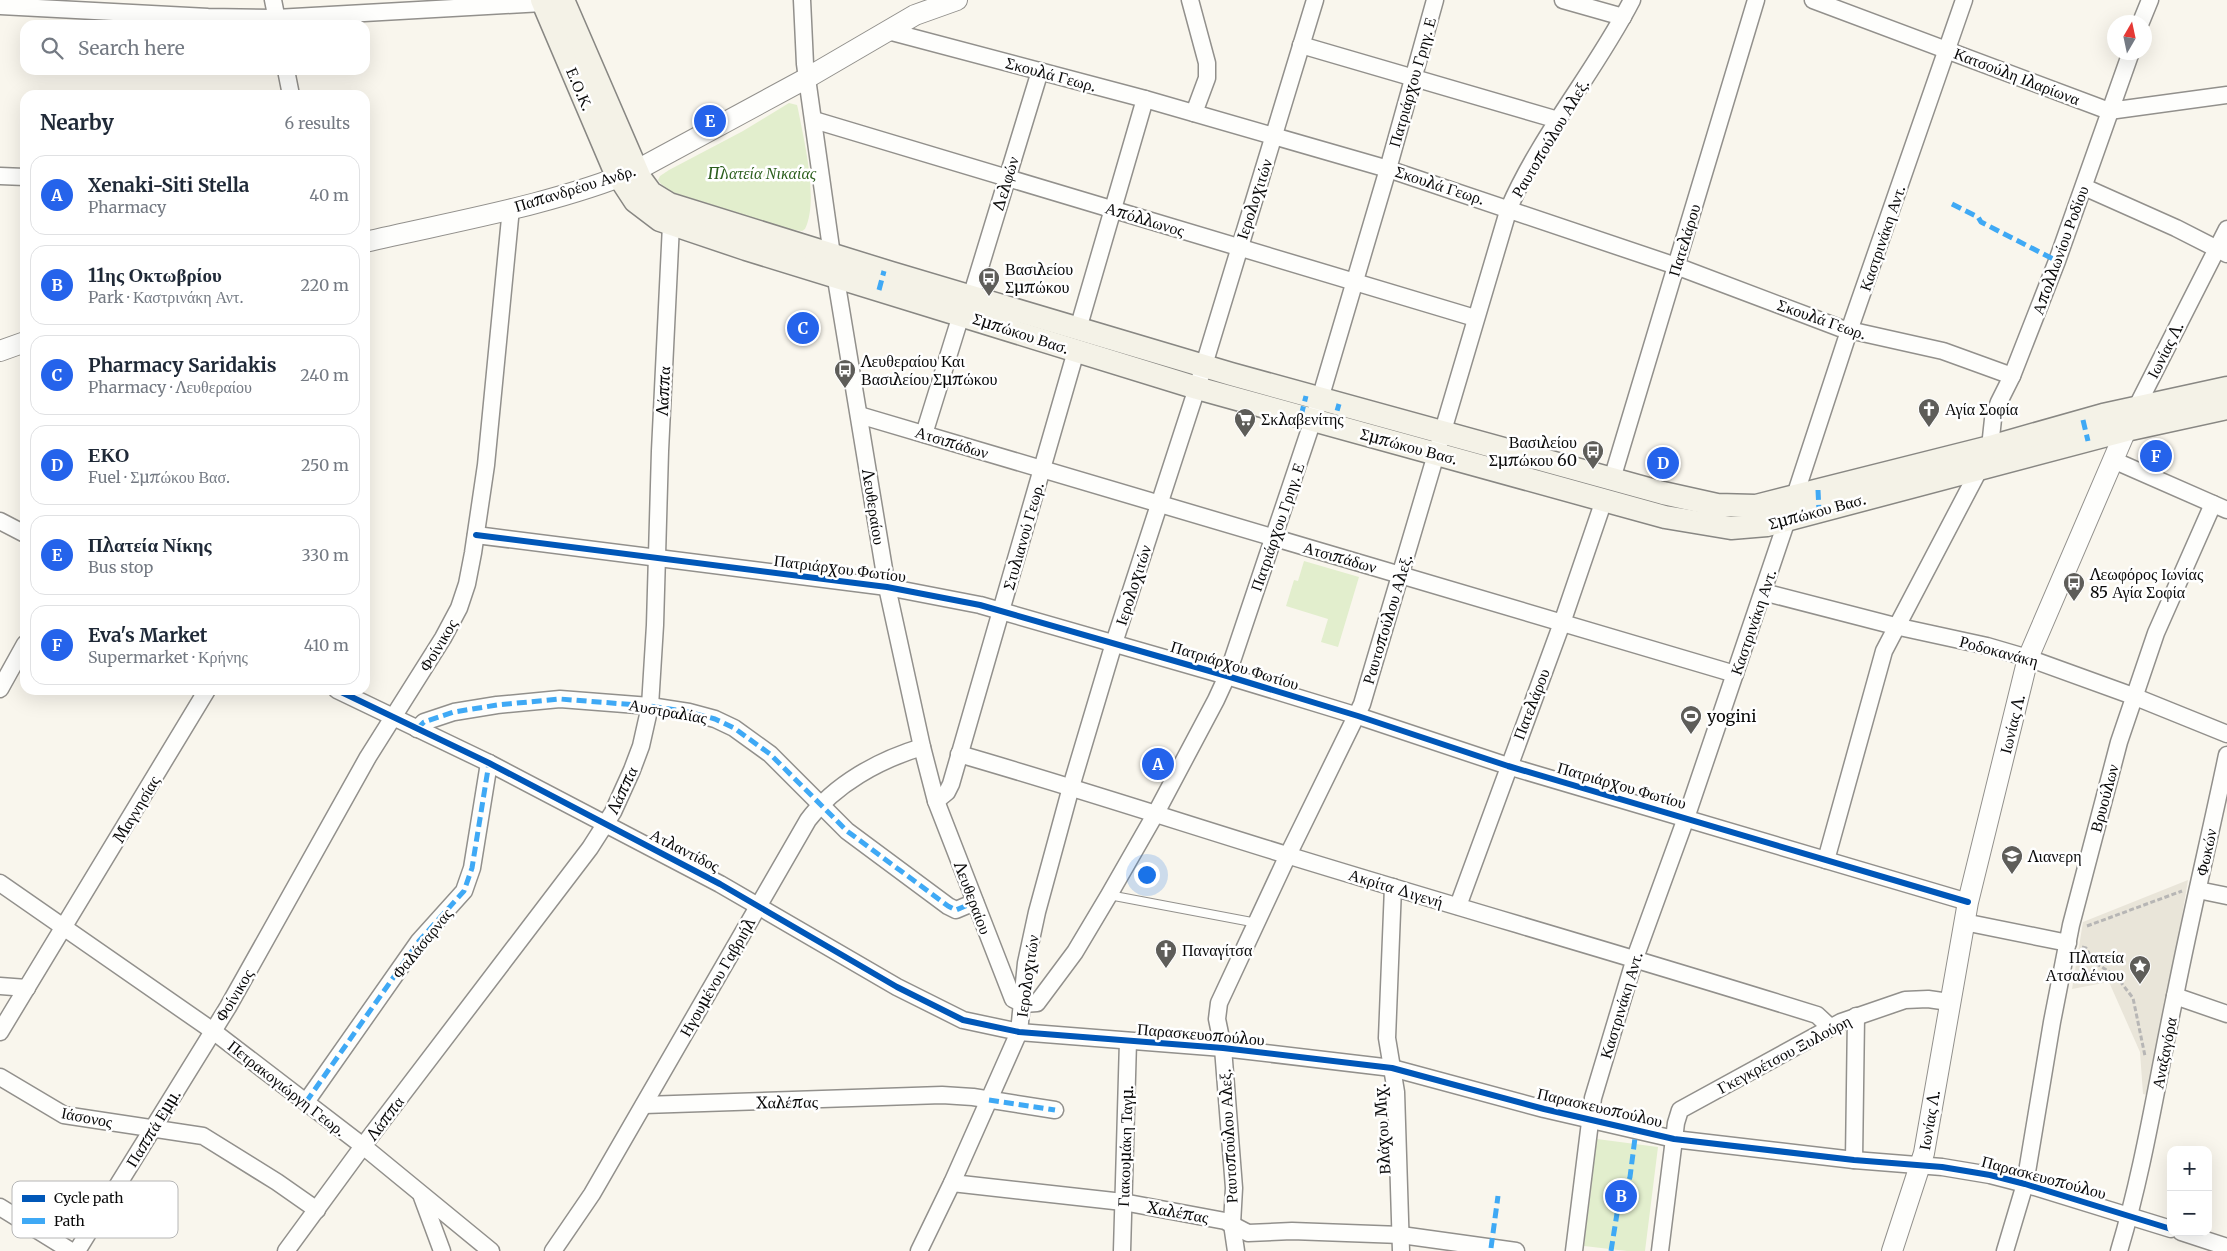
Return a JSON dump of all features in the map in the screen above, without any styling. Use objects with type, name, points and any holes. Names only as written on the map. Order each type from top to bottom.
[{"type":"main road","name":"Ε.Ο.Κ.","points":[[553,1],[628,174]]},
{"type":"main road","name":"Σμπώκου Βασ.","points":[[628,174],[628,194],[640,206],[660,220],[672,225],[833,266],[1077,340],[1198,388],[1316,409]]},
{"type":"main road","name":"Σμπώκου Βασ.","points":[[628,174],[657,198],[669,204],[833,266]]},
{"type":"main road","name":"Σμπώκου Βασ.","points":[[1077,340],[1204,366],[1316,409],[1438,443],[1604,500],[1665,517],[1719,527],[1748,528],[1788,520],[2126,430],[2227,408]]},
{"type":"main road","name":"Σμπώκου Βασ.","points":[[1438,443],[1612,479],[1691,500],[1728,506],[1756,506],[2136,408],[2227,388]]},
{"type":"street","points":[[273,0],[277,20]]},
{"type":"street","points":[[303,20],[572,0]]},
{"type":"street","name":"Λευθεραίου","points":[[802,0],[804,50],[833,266],[887,587],[922,747],[936,802],[1013,999],[1023,1004]]},
{"type":"street","name":"Παπανδρέου Ανδρ.","points":[[370,241],[511,208],[628,174],[808,78],[915,15],[956,0]]},
{"type":"street","points":[[1190,0],[1207,63],[1207,78],[1194,113]]},
{"type":"street","name":"Ιερολοχιτών","points":[[919,1251],[952,1183],[1019,1032],[1026,963],[1035,921],[1072,787],[1114,643],[1198,388],[1315,0]]},
{"type":"street","name":"Πατριάρχου Γρηγ. Ε","points":[[1023,1004],[1037,1003],[1075,952],[1156,813],[1227,676],[1316,409],[1388,169],[1435,0]]},
{"type":"street","points":[[1564,0],[1623,17]]},
{"type":"street","name":"Ραυτοπούλου Αλεξ.","points":[[1236,1251],[1232,1224],[1234,1188],[1223,1048],[1217,1024],[1219,1003],[1288,855],[1358,716],[1509,208],[1524,175],[1632,0]]},
{"type":"street","name":"Πατελάρου","points":[[1612,479],[1756,0]]},
{"type":"street","name":"Κατσούλη Ιλαρίωνα","points":[[1813,0],[2110,111],[2227,95]]},
{"type":"street","name":"Καστρινάκη Αντ.","points":[[1574,1251],[1589,1120],[1597,1083],[1635,958],[1686,818],[1788,520],[1849,331],[1964,0]]},
{"type":"street","points":[[2144,15],[2150,0]]},
{"type":"street","points":[[0,6],[249,20]]},
{"type":"street","name":"Σκουλά Γεωρ.","points":[[888,31],[1145,99],[1388,169],[1509,208],[1676,266],[1849,331],[1943,351],[1981,363],[2012,376]]},
{"type":"street","points":[[1301,45],[1558,120]]},
{"type":"street","name":"Απολλωνίου Ροδίου","points":[[1990,447],[1993,420],[2057,261],[2128,60]]},
{"type":"street","name":"Δελφών","points":[[924,434],[1040,71]]},
{"type":"street","points":[[287,75],[290,90]]},
{"type":"street","name":"Στυλιανού Γεωρ.","points":[[936,802],[947,792],[1002,610],[1145,99]]},
{"type":"street","name":"Απόλλωνος","points":[[814,120],[1475,318]]},
{"type":"street","points":[[0,176],[20,177]]},
{"type":"street","points":[[2084,187],[2222,251]]},
{"type":"street","name":"Φοίνικος","points":[[213,1031],[392,717],[455,617],[467,584],[486,465],[511,208]]},
{"type":"street","name":"Λάππα","points":[[286,1251],[363,1146],[572,873],[606,824],[622,794],[641,746],[650,706],[658,559],[660,451],[672,225]]},
{"type":"street","name":"Ιωνίας Λ.","points":[[1892,1251],[1921,1165],[1968,902],[2028,658],[2136,408],[2222,251],[2227,229]]},
{"type":"street","points":[[0,350],[20,344]]},
{"type":"street","name":"Ατσιπάδων","points":[[859,415],[1734,674]]},
{"type":"street","points":[[2113,460],[2220,507]]},
{"type":"street","points":[[1826,860],[1881,660],[1895,626],[1979,470]]},
{"type":"street","name":"Πατελάρου","points":[[1458,906],[1562,623],[1604,500]]},
{"type":"street","name":"Βρυούλων","points":[[2005,1251],[2025,1184],[2071,925],[2119,742],[2133,696],[2159,626],[2220,507]]},
{"type":"street","points":[[0,521],[20,531]]},
{"type":"street","name":"Πατριάρχου Φωτίου","points":[[476,535],[887,587],[1002,610],[1358,716],[1508,766],[1968,902]]},
{"type":"street","name":"Ροδοκανάκη","points":[[1763,592],[1895,626],[1987,646],[2028,658],[2133,696],[2227,734]]},
{"type":"street","points":[[0,689],[20,653]]},
{"type":"street","name":"Μαγνησίας","points":[[65,927],[205,695]]},
{"type":"street","name":"Ατλαντίδος","points":[[347,695],[489,763],[606,824],[758,905],[945,1013],[963,1020],[1019,1032]]},
{"type":"street","name":"Αυστραλίας","points":[[417,729],[424,722],[454,712],[538,700],[579,700],[650,706],[701,715],[734,728],[770,754],[847,831],[948,906],[956,910],[975,902]]},
{"type":"street","name":"Ηγουμένου Γαβριήλ","points":[[553,1251],[592,1194],[808,820],[820,804],[831,794],[891,756],[922,747]]},
{"type":"street","name":"Ακρίτα Διγενή","points":[[958,754],[1072,787],[1393,887],[1635,958],[1817,1015],[1830,1028]]},
{"type":"street","name":"Φωκών","points":[[2198,890],[2227,755]]},
{"type":"street","name":"Φαλάσαρνας","points":[[306,1102],[419,941],[464,891],[472,868],[489,763]]},
{"type":"street","name":"Πετρακογιώργη Γεωρ.","points":[[0,883],[213,1031],[363,1146],[492,1251]]},
{"type":"street","name":"Βλάχου Μιχ.","points":[[1393,887],[1386,1025],[1387,1048],[1392,1068],[1397,1107],[1401,1243]]},
{"type":"street","points":[[2198,890],[2227,896]]},
{"type":"street","name":"Αναξαγόρα","points":[[2119,1251],[2130,1216],[2174,996],[2198,890]]},
{"type":"street","points":[[1964,922],[2068,943]]},
{"type":"street","points":[[0,1032],[65,927]]},
{"type":"street","points":[[0,986],[27,988]]},
{"type":"street","points":[[2174,996],[2227,1014]]},
{"type":"street","name":"Γκεγκρέτσου Ξυλούρη","points":[[1660,1251],[1677,1115],[1686,1105],[1856,1016],[1905,1000],[1928,999],[1949,1002]]},
{"type":"street","points":[[1854,1160],[1856,1016]]},
{"type":"street","name":"Παππά Εμμ.","points":[[120,1181],[213,1031]]},
{"type":"street","name":"Παρασκευοπούλου","points":[[1019,1032],[1223,1048],[1392,1068],[1589,1120],[1674,1139],[1854,1160],[1964,1170],[2025,1184],[2167,1228]]},
{"type":"street","name":"Γιακουμάκη Ταγμ.","points":[[1122,1251],[1128,1041]]},
{"type":"street","name":"Ιάσονος","points":[[0,1077],[64,1115],[154,1127],[197,1134],[208,1138],[317,1210]]},
{"type":"street","name":"Χαλέπας","points":[[644,1105],[826,1101],[942,1095],[1055,1110]]},
{"type":"street","name":"Χαλέπας","points":[[952,1183],[1123,1202],[1214,1218],[1232,1224],[1248,1233],[1292,1231],[1401,1243],[1516,1251]]},
{"type":"street","points":[[422,1195],[442,1251]]},
{"type":"street","points":[[0,1207],[12,1214]]},
{"type":"street","points":[[2193,1236],[2227,1247]]},
{"type":"street","points":[[50,1238],[71,1251]]},
{"type":"street","name":"Παππά Εμμ.","points":[[77,1251],[85,1238]]},
{"type":"lane","points":[[1109,895],[1257,923]]},
{"type":"path","points":[[2071,925],[2084,927],[2182,890],[2198,890]]},
{"type":"path","points":[[2068,943],[2086,948],[2094,962],[2116,976],[2133,998],[2146,1064]]},
{"type":"green space","name":"Πλατεία Νικαίας","points":[[789,103],[797,105],[804,137],[811,187],[809,217],[805,229],[802,231],[789,229],[672,192],[658,180],[660,176],[669,170],[743,131]]},
{"type":"green space","points":[[1304,561],[1359,577],[1338,647],[1321,642],[1328,619],[1286,606],[1294,580],[1298,581]]},
{"type":"green space","points":[[1597,1139],[1658,1147],[1645,1251],[1584,1246]]},
{"type":"shaded area","name":"Πλατεία Ατσαλένιου","points":[[2188,880],[2152,1096],[2143,1094],[2140,1052],[2109,982],[2072,989],[2083,922]]},
{"type":"marked path","points":[[1952,204],[1978,217],[1981,222],[2057,261]]},
{"type":"marked path","points":[[879,290],[884,271]]},
{"type":"marked path","points":[[1301,416],[1306,396]]},
{"type":"marked path","points":[[1333,425],[1339,404]]},
{"type":"marked path","points":[[2083,420],[2088,441]]},
{"type":"marked path","points":[[1818,490],[1819,511]]},
{"type":"marked path","points":[[417,729],[424,722],[454,712],[497,705],[560,699],[650,706],[689,712],[715,719],[734,728],[770,754],[847,831],[948,906],[956,910],[975,902]]},
{"type":"marked path","points":[[306,1102],[419,941],[464,891],[472,868],[489,763]]},
{"type":"marked path","points":[[989,1100],[1055,1110]]},
{"type":"marked path","points":[[1611,1251],[1619,1201],[1630,1177],[1636,1130]]},
{"type":"marked path","points":[[1491,1248],[1498,1196]]},
{"type":"cycle path","points":[[476,535],[887,587],[980,605],[1227,676],[1358,716],[1508,766],[1968,902]]},
{"type":"cycle path","points":[[347,695],[489,763],[720,884],[897,987],[963,1020],[1019,1032],[1223,1048],[1392,1068],[1544,1109],[1674,1139],[1854,1160],[1942,1167],[1990,1175],[2167,1228]]},
{"type":"place","name":"Πλατεία Νίκης","points":[[710,121]]},
{"type":"place","name":"Βασιλείου Σμπώκου","points":[[989,297]]},
{"type":"place","name":"Pharmacy Saridakis","points":[[803,328]]},
{"type":"place","name":"Λευθεραίου Και Βασιλείου Σμπώκου","points":[[845,389]]},
{"type":"place","name":"Αγία Σοφία","points":[[1929,428]]},
{"type":"place","name":"Σκλαβενίτης","points":[[1245,438]]},
{"type":"place","name":"Eva's Market","points":[[2156,456]]},
{"type":"place","name":"ΕΚΟ","points":[[1663,463]]},
{"type":"place","name":"Βασιλείου Σμπώκου 60","points":[[1593,470]]},
{"type":"place","name":"Λεωφόρος Ιωνίας 85 Αγία Σοφία","points":[[2074,602]]},
{"type":"place","name":"yogini","points":[[1691,735]]},
{"type":"place","name":"Xenaki-Siti Stella","points":[[1158,764]]},
{"type":"place","name":"Λιανερη","points":[[2012,875]]},
{"type":"place","name":"Παναγίτσα","points":[[1166,969]]},
{"type":"place","name":"Πλατεία Ατσαλένιου","points":[[2140,985]]},
{"type":"place","name":"11ης Οκτωβρίου","points":[[1621,1196]]}]
